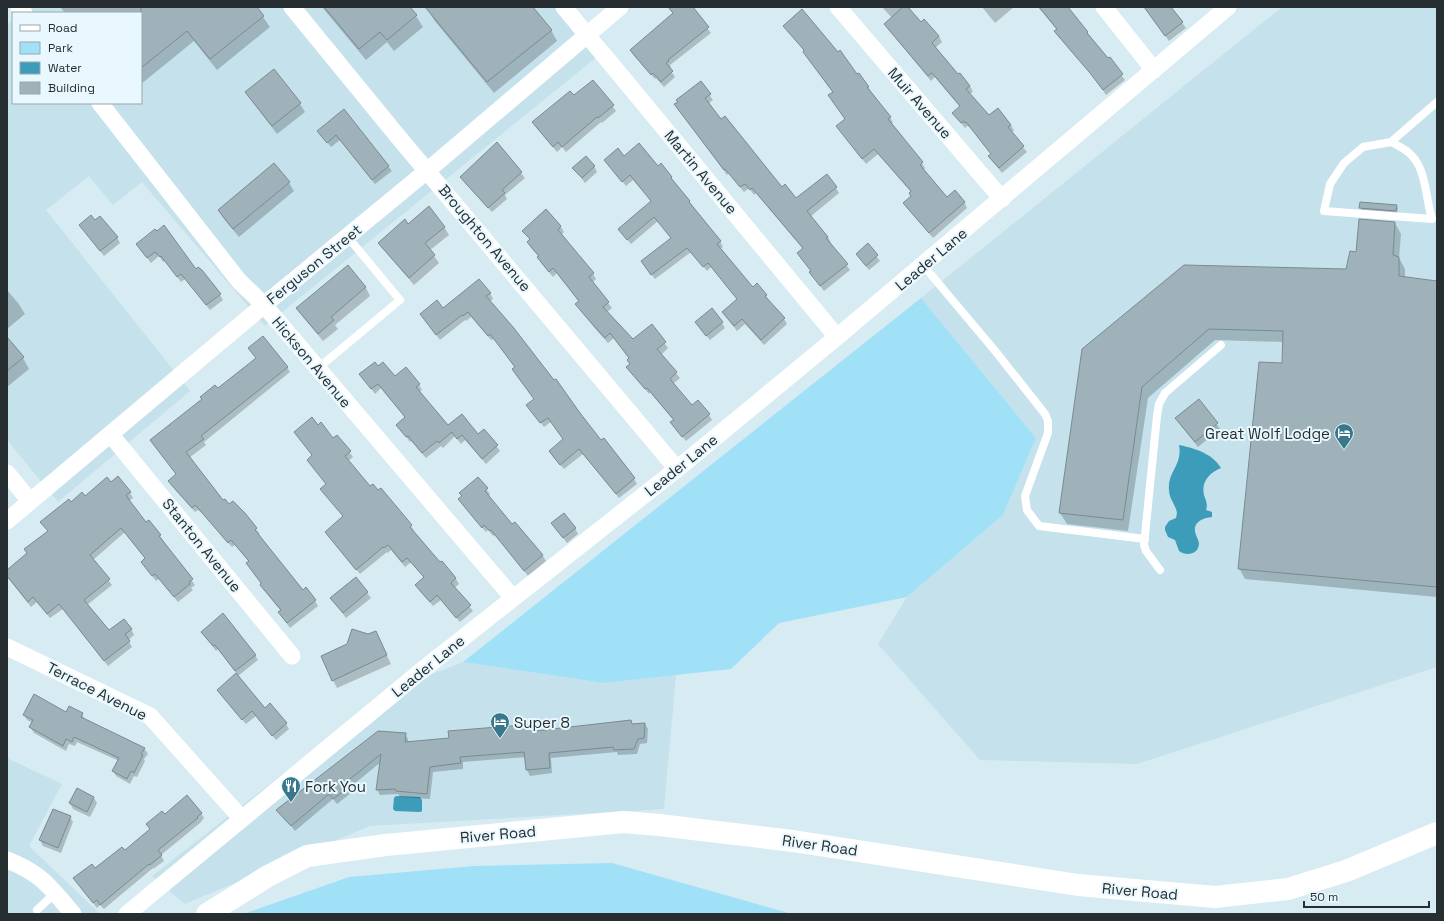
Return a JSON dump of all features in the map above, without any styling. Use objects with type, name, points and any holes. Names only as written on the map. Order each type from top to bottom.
[{"type":"main road","name":"River Road","points":[[207,914],[268,876],[307,856],[386,845],[623,822],[793,841],[1078,885],[1215,897],[1288,889],[1346,871],[1437,833]]},
{"type":"street","name":"Broughton Avenue","points":[[292,7],[400,139],[428,170],[678,469]]},
{"type":"street","name":"Martin Avenue","points":[[564,7],[837,337]]},
{"type":"street","name":"Ferguson Street","points":[[7,521],[264,305],[428,170],[620,7]]},
{"type":"street","name":"Muir Avenue","points":[[838,7],[1002,199]]},
{"type":"street","points":[[1104,7],[1154,70]]},
{"type":"street","name":"Leader Lane","points":[[127,914],[421,671],[678,469],[1002,199],[1228,7]]},
{"type":"street","name":"Hickson Avenue","points":[[101,104],[239,281],[264,305],[513,598]]},
{"type":"street","name":"Stanton Avenue","points":[[111,434],[292,656]]},
{"type":"street","points":[[7,473],[30,501]]},
{"type":"street","name":"Terrace Avenue","points":[[7,647],[150,716],[242,819]]},
{"type":"street","points":[[7,860],[29,869],[41,877],[72,914]]},
{"type":"lane","points":[[1391,142],[1408,152],[1423,175],[1432,219],[1324,211],[1330,184],[1344,163],[1363,147],[1391,142],[1437,102]]},
{"type":"lane","points":[[318,368],[400,300],[347,236]]},
{"type":"lane","points":[[923,265],[1045,414],[1048,421],[1048,433],[1025,496],[1027,510],[1039,526],[1145,539]]},
{"type":"lane","points":[[1160,570],[1146,551],[1144,545],[1159,404],[1165,393],[1221,345]]},
{"type":"lane","points":[[37,910],[55,893]]},
{"type":"shaded area","points":[[29,7],[576,7],[609,47],[265,326],[142,182],[113,205],[89,176],[46,210],[190,391],[58,502],[7,440],[7,25],[12,21],[12,104],[142,104],[142,12],[23,12]]},
{"type":"shaded area","points":[[1282,7],[1437,7],[1437,667],[1137,764],[980,760],[878,644],[907,597],[1003,515],[1036,438],[921,298]]},
{"type":"shaded area","points":[[463,662],[604,683],[676,675],[664,809],[370,826],[185,904],[152,876],[389,691]]},
{"type":"shaded area","points":[[7,758],[62,784],[29,846],[100,914],[7,914]]},
{"type":"green space","points":[[921,298],[1036,438],[1003,515],[907,597],[779,623],[731,669],[604,683],[463,662]]},
{"type":"green space","points":[[612,863],[792,914],[243,914],[349,877],[474,866]]},
{"type":"water","points":[[1179,445],[1208,455],[1213,458],[1221,468],[1213,472],[1205,482],[1203,490],[1207,504],[1206,510],[1212,512],[1212,517],[1205,518],[1196,524],[1195,531],[1199,543],[1198,548],[1191,554],[1185,554],[1179,551],[1175,540],[1168,537],[1165,530],[1165,527],[1169,521],[1176,518],[1177,513],[1170,496],[1169,484],[1170,478],[1179,458]]},
{"type":"water","points":[[396,796],[420,797],[422,800],[422,811],[395,811],[393,809],[394,798]]},
{"type":"building","points":[[141,7],[257,7],[264,16],[210,59],[187,31],[142,67]]},
{"type":"building","points":[[324,7],[410,7],[417,15],[387,40],[380,32],[359,49]]},
{"type":"building","points":[[425,7],[533,7],[552,30],[487,82]]},
{"type":"building","points":[[668,7],[693,7],[709,27],[668,60],[669,61],[666,63],[673,71],[661,82],[653,73],[651,75],[630,50],[673,13]]},
{"type":"building","points":[[903,7],[908,7],[921,22],[924,19],[939,36],[932,43],[970,86],[966,89],[989,115],[998,108],[1011,125],[1008,127],[1024,146],[999,168],[988,156],[991,154],[966,122],[965,123],[964,121],[961,123],[952,113],[960,106],[932,73],[928,76],[884,24]]},
{"type":"building","points":[[1039,7],[1068,7],[1088,32],[1087,33],[1108,58],[1110,57],[1123,74],[1103,90],[1054,31],[1057,29]]},
{"type":"building","points":[[1144,7],[1171,7],[1183,22],[1165,36]]},
{"type":"building","points":[[802,9],[838,52],[840,50],[857,74],[859,73],[869,87],[867,87],[891,117],[888,119],[923,162],[920,165],[947,197],[955,190],[965,202],[929,233],[903,203],[911,196],[909,193],[911,191],[874,149],[862,159],[836,126],[845,119],[828,95],[833,92],[803,52],[804,50],[783,26]]},
{"type":"building","points":[[274,69],[301,103],[272,126],[245,92]]},
{"type":"building","points":[[593,80],[614,105],[598,118],[597,117],[562,147],[558,142],[553,147],[532,122],[570,91],[574,95]]},
{"type":"building","points":[[701,81],[711,94],[705,98],[721,119],[725,116],[782,187],[785,184],[796,198],[827,174],[837,187],[807,211],[828,237],[826,238],[848,264],[820,286],[797,253],[803,248],[752,188],[750,190],[745,184],[740,187],[725,169],[724,170],[674,104],[678,102],[676,100]]},
{"type":"building","points":[[344,109],[389,166],[372,180],[336,135],[327,143],[317,131]]},
{"type":"building","points":[[497,142],[522,172],[502,190],[505,193],[488,208],[460,177]]},
{"type":"building","points":[[639,143],[658,166],[661,163],[690,201],[689,202],[721,241],[717,244],[752,286],[753,287],[757,283],[767,295],[765,296],[785,318],[761,340],[742,319],[734,326],[722,312],[737,299],[708,263],[703,267],[687,248],[651,275],[641,261],[671,238],[654,217],[627,240],[618,229],[651,201],[630,175],[622,182],[604,160],[618,148],[624,156]]},
{"type":"building","points":[[586,156],[595,166],[582,178],[572,168]]},
{"type":"building","points":[[274,163],[290,182],[233,229],[218,210]]},
{"type":"building","points":[[1360,202],[1397,205],[1396,211],[1359,208]]},
{"type":"building","points":[[429,206],[445,227],[425,243],[435,255],[409,278],[378,243],[405,219],[408,224]]},
{"type":"building","points":[[546,209],[561,226],[558,230],[594,273],[589,277],[609,302],[603,307],[633,339],[652,324],[666,342],[657,349],[677,372],[670,379],[692,405],[698,400],[710,414],[682,437],[670,422],[674,420],[647,388],[645,389],[626,367],[630,364],[627,360],[629,358],[610,333],[605,338],[594,326],[575,304],[579,301],[553,268],[549,272],[537,257],[539,256],[527,242],[530,239],[522,231]]},
{"type":"building","points":[[91,215],[95,220],[100,216],[118,237],[100,251],[79,225]]},
{"type":"building","name":"Great Wolf Lodge","points":[[1359,219],[1395,222],[1393,255],[1399,257],[1399,276],[1437,281],[1437,587],[1238,569],[1259,362],[1282,363],[1283,331],[1209,329],[1142,387],[1123,520],[1059,513],[1082,349],[1184,265],[1346,269],[1350,251],[1356,252]]},
{"type":"building","points":[[164,225],[196,269],[198,267],[202,270],[221,294],[206,305],[181,274],[177,277],[161,256],[160,257],[155,252],[147,258],[136,244],[155,229],[157,231]]},
{"type":"building","points":[[868,243],[878,255],[866,266],[856,254]]},
{"type":"building","points":[[348,265],[366,287],[331,317],[334,320],[318,334],[296,308]]},
{"type":"building","points":[[479,279],[491,293],[486,296],[513,327],[554,380],[556,379],[601,440],[604,438],[635,478],[616,494],[579,449],[560,465],[549,451],[563,439],[548,418],[540,423],[526,405],[534,399],[512,369],[515,367],[490,334],[488,336],[468,312],[436,335],[420,314],[437,300],[443,308]]},
{"type":"building","points":[[712,308],[723,322],[706,336],[695,322]]},
{"type":"building","points":[[263,336],[288,367],[201,436],[204,439],[186,452],[223,500],[225,499],[229,504],[233,501],[245,513],[257,528],[255,530],[303,590],[306,587],[316,600],[287,623],[278,612],[281,610],[260,585],[261,583],[246,563],[249,561],[231,540],[228,543],[195,505],[192,508],[168,481],[176,474],[150,440],[202,399],[200,397],[215,385],[218,388],[256,358],[248,348]]},
{"type":"building","points":[[7,337],[24,357],[7,371]]},
{"type":"building","points":[[375,362],[378,366],[383,362],[395,376],[406,367],[420,384],[416,387],[448,425],[462,414],[478,434],[484,429],[498,445],[482,459],[462,435],[457,439],[452,432],[439,443],[437,441],[422,453],[408,436],[406,437],[396,425],[405,417],[378,384],[371,389],[359,374]]},
{"type":"building","points":[[1199,399],[1218,423],[1195,442],[1175,418]]},
{"type":"building","points":[[312,417],[318,425],[321,422],[333,438],[337,435],[351,451],[345,456],[370,486],[373,484],[378,490],[381,488],[412,525],[410,527],[456,578],[451,583],[471,605],[456,618],[437,595],[430,602],[415,585],[424,577],[407,558],[402,562],[388,545],[384,548],[383,547],[356,570],[325,532],[343,516],[320,489],[326,484],[307,460],[312,455],[294,432]]},
{"type":"building","points":[[118,476],[131,492],[126,495],[130,501],[146,522],[149,520],[161,535],[159,536],[193,579],[189,582],[190,584],[174,597],[155,574],[152,576],[141,562],[145,558],[121,528],[90,555],[110,579],[84,600],[109,630],[124,619],[132,629],[125,634],[130,641],[104,661],[59,604],[47,614],[33,597],[28,602],[7,576],[7,570],[27,553],[24,549],[48,531],[40,522],[69,499],[71,502],[82,492],[85,496],[107,477],[111,482]]},
{"type":"building","points":[[478,477],[488,488],[485,491],[512,524],[515,522],[543,555],[524,571],[491,530],[490,531],[484,525],[482,528],[458,499],[462,496],[459,493]]},
{"type":"building","points":[[564,513],[576,528],[563,538],[551,523]]},
{"type":"building","points":[[356,577],[368,592],[343,613],[330,598]]},
{"type":"building","points":[[223,613],[256,655],[235,671],[215,645],[213,646],[201,632]]},
{"type":"building","points":[[352,629],[368,634],[376,631],[387,655],[332,681],[321,656],[347,644]]},
{"type":"building","points":[[236,673],[265,708],[270,703],[287,723],[272,736],[252,711],[242,720],[217,690]]},
{"type":"building","points":[[34,694],[66,712],[69,706],[83,713],[81,717],[145,748],[141,754],[143,755],[134,773],[131,771],[127,779],[112,771],[119,758],[74,737],[72,742],[66,739],[63,746],[29,727],[33,720],[23,715]]},
{"type":"building","points":[[631,720],[632,724],[645,723],[644,738],[638,739],[634,749],[614,750],[613,747],[549,753],[550,768],[526,770],[524,752],[460,757],[461,763],[430,767],[427,794],[396,791],[395,789],[376,790],[381,754],[345,783],[348,788],[333,799],[329,794],[291,826],[276,810],[378,731],[406,733],[405,742],[449,738],[448,731],[535,724],[535,731]]},
{"type":"building","points":[[77,788],[94,797],[87,812],[69,803]]},
{"type":"building","points":[[187,795],[202,813],[197,817],[198,818],[158,850],[162,855],[150,865],[149,864],[100,905],[97,900],[93,903],[73,878],[92,864],[95,868],[122,847],[125,850],[150,829],[146,824],[162,811],[165,814]]},
{"type":"building","points":[[53,809],[71,816],[58,848],[39,840]]},
{"type":"place","name":"Great Wolf Lodge","points":[[1344,450]]},
{"type":"place","name":"Super 8","points":[[500,739]]},
{"type":"place","name":"Fork You","points":[[291,803]]}]
